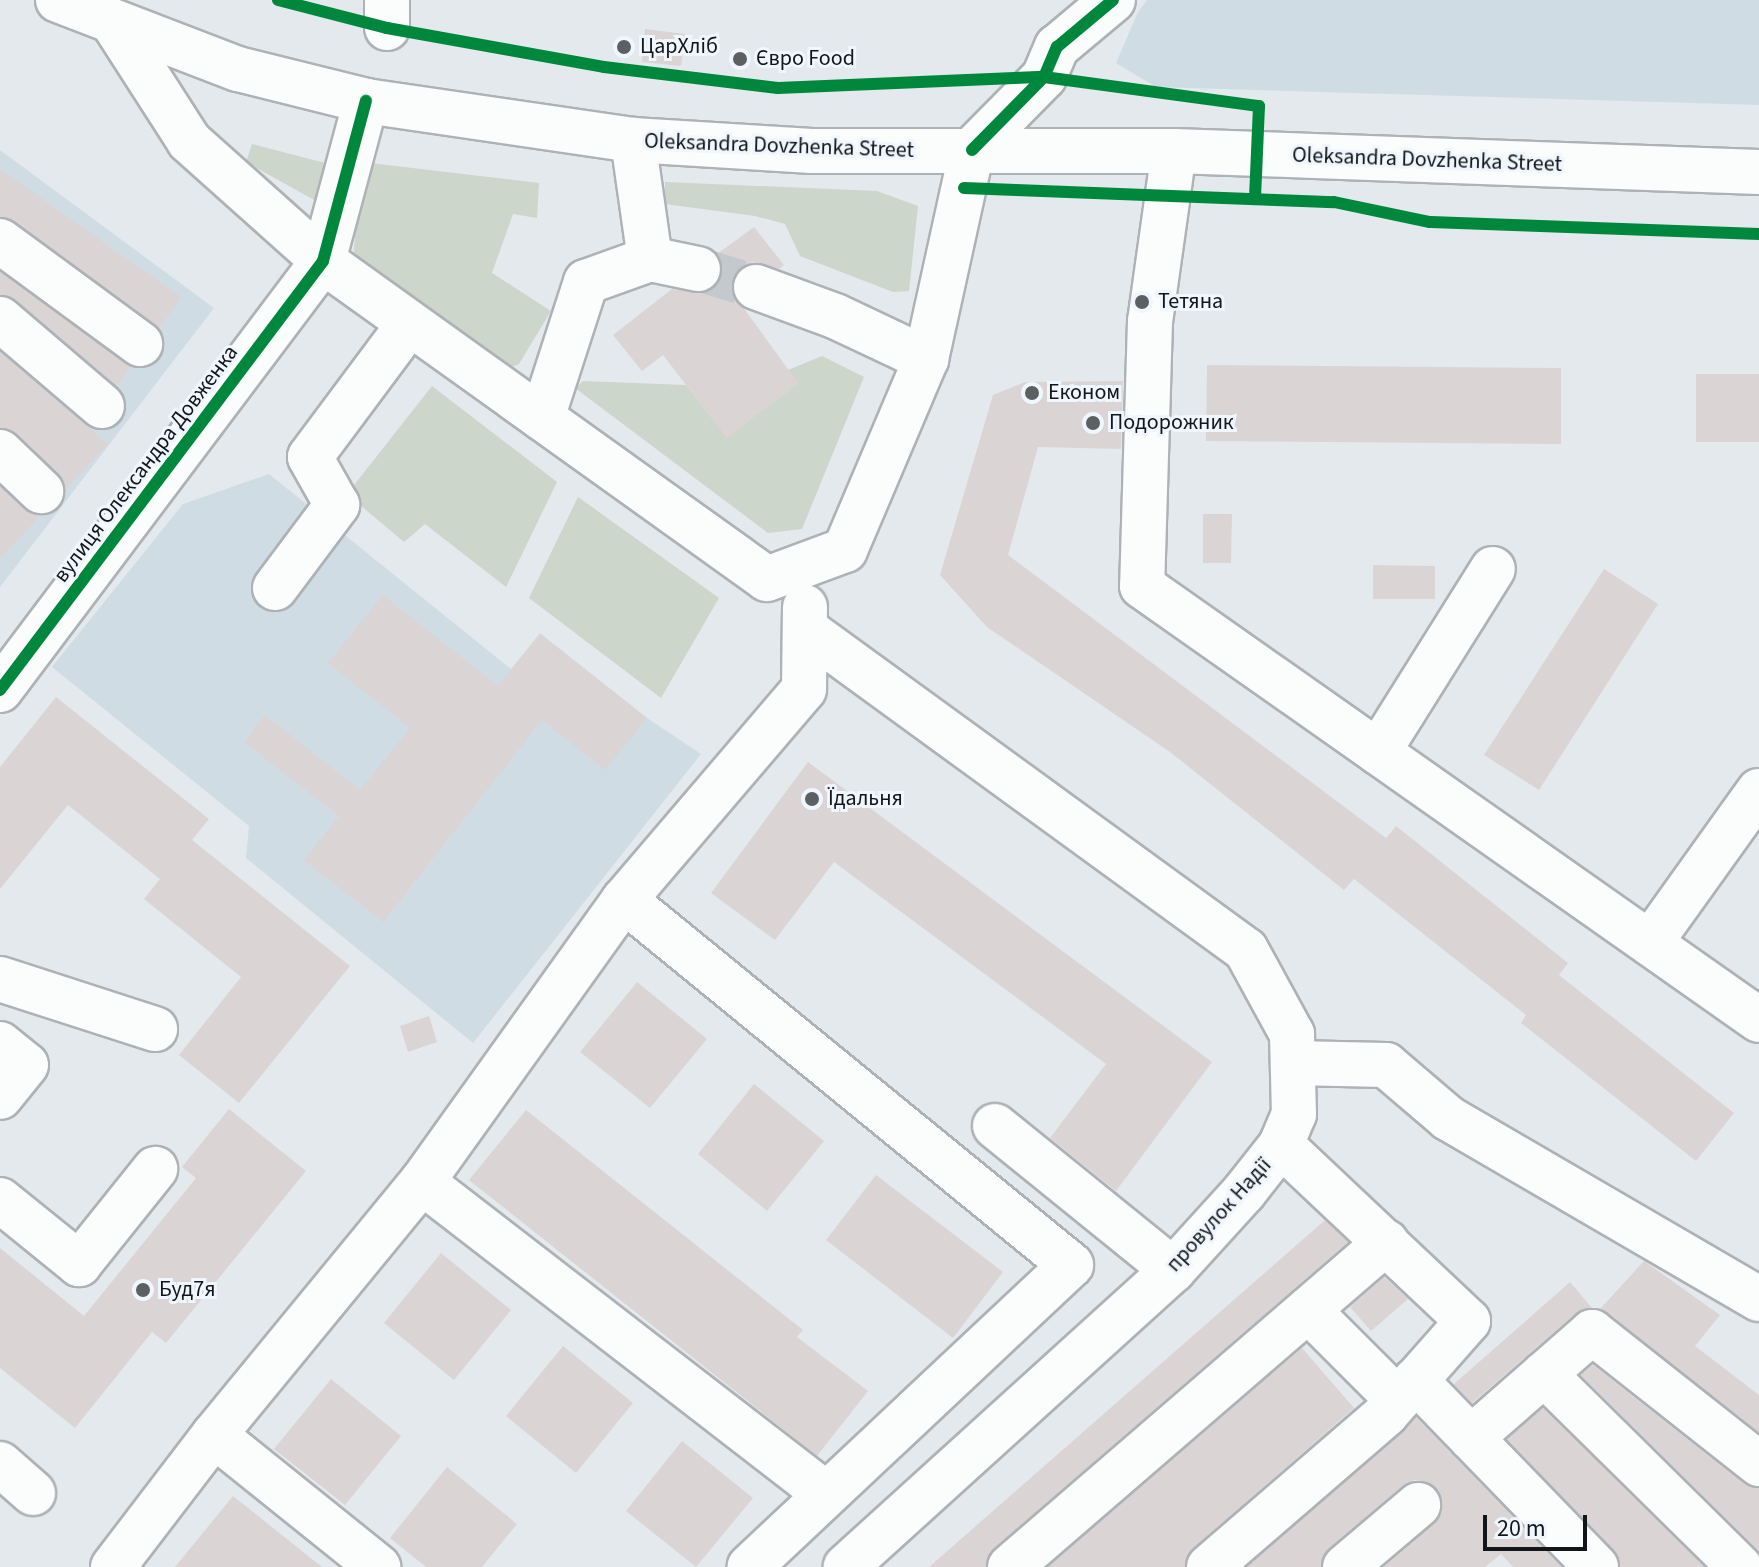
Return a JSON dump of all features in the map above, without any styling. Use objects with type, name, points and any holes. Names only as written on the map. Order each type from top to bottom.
[{"type":"main road","name":"Oleksandra Dovzhenka Street","points":[[58,0],[238,69],[366,101],[633,140],[812,151],[1174,151],[1759,172]]},
{"type":"main road","points":[[114,24],[189,141],[323,261],[767,579],[845,550],[926,359],[972,150],[1044,77],[1057,47],[1113,0]]},
{"type":"main road","points":[[323,261],[366,101]]},
{"type":"main road","points":[[633,140],[650,259]]},
{"type":"main road","points":[[1174,151],[1150,321],[1142,586],[1759,1020]]},
{"type":"main road","points":[[0,241],[140,344]]},
{"type":"main road","points":[[542,418],[586,282],[650,259],[698,269]]},
{"type":"main road","name":"вулиця Олександра Довженка","points":[[0,690],[323,261]]},
{"type":"main road","points":[[756,287],[835,316],[926,359]]},
{"type":"main road","points":[[0,319],[102,406]]},
{"type":"main road","points":[[275,588],[337,505],[310,457],[409,324]]},
{"type":"main road","points":[[0,452],[41,491]]},
{"type":"main road","points":[[113,1567],[214,1435],[422,1182],[624,900],[804,689],[806,564]]},
{"type":"main road","points":[[1378,752],[1493,569]]},
{"type":"main road","name":"провулок Надії","points":[[805,629],[1246,950],[1292,1034],[1294,1114],[1281,1145],[1244,1192],[1173,1270],[846,1567]]},
{"type":"main road","points":[[1650,943],[1759,791]]},
{"type":"main road","points":[[624,900],[1071,1265],[749,1567]]},
{"type":"main road","points":[[0,979],[155,1029]]},
{"type":"main road","points":[[0,1044],[26,1065],[0,1097]]},
{"type":"main road","points":[[1293,1063],[1386,1065],[1448,1118],[1759,1299]]},
{"type":"main road","points":[[995,1126],[1173,1270]]},
{"type":"main road","points":[[1209,1567],[1407,1390],[1468,1321],[1281,1145]]},
{"type":"main road","points":[[0,1200],[79,1264],[155,1169]]},
{"type":"main road","points":[[422,1182],[826,1494]]},
{"type":"main road","points":[[1010,1567],[1386,1242]]},
{"type":"main road","points":[[1308,1310],[1471,1438],[1596,1567]]},
{"type":"main road","points":[[1471,1438],[1592,1332],[1759,1464]]},
{"type":"main road","points":[[1544,1374],[1740,1567]]},
{"type":"main road","points":[[214,1435],[378,1567]]},
{"type":"main road","points":[[0,1464],[33,1493]]},
{"type":"main road","points":[[1345,1567],[1418,1505]]},
{"type":"shaded area","points":[[1147,0],[1759,0],[1759,105],[1156,87],[1116,63],[1138,12]]},
{"type":"shaded area","points":[[252,144],[325,163],[316,201],[246,162]]},
{"type":"shaded area","points":[[0,150],[214,308],[0,587]]},
{"type":"shaded area","points":[[370,163],[539,183],[537,218],[513,214],[492,273],[551,311],[519,364],[500,372],[353,262],[359,182]]},
{"type":"shaded area","points":[[665,182],[877,191],[918,206],[909,291],[893,292],[800,256],[785,224],[755,216],[665,204]]},
{"type":"shaded area","points":[[822,356],[864,377],[802,529],[768,533],[575,388],[583,381],[686,385],[727,437],[798,383],[788,370]]},
{"type":"shaded area","points":[[432,386],[557,482],[506,587],[425,524],[404,542],[347,494]]},
{"type":"shaded area","points":[[269,474],[511,669],[540,633],[647,718],[701,754],[473,1043],[246,858],[249,826],[52,667],[183,504]]},
{"type":"shaded area","points":[[578,497],[719,598],[661,698],[529,598]]},
{"type":"building","points":[[645,29],[685,34],[681,66],[642,62]]},
{"type":"building","points":[[0,169],[181,297],[159,329],[15,221],[0,216]]},
{"type":"building","points":[[754,227],[784,265],[779,269],[752,262],[741,267],[732,279],[732,292],[798,383],[727,438],[663,355],[642,371],[613,335],[672,289],[705,293],[716,286],[723,273],[717,254]]},
{"type":"building","points":[[0,272],[131,367],[117,386],[16,300],[0,295]]},
{"type":"building","points":[[0,352],[108,444],[65,490],[58,473],[17,434],[0,428]]},
{"type":"building","points":[[1207,365],[1561,368],[1561,444],[1206,441]]},
{"type":"building","points":[[1696,374],[1759,374],[1759,442],[1696,442]]},
{"type":"building","points":[[1123,381],[1121,449],[1038,447],[1008,555],[1386,838],[1396,826],[1568,963],[1559,975],[1734,1113],[1696,1161],[1521,1023],[1526,1015],[1354,879],[1344,890],[1170,752],[987,627],[940,575],[993,395],[1025,382]]},
{"type":"building","points":[[0,486],[24,510],[41,515],[0,559]]},
{"type":"building","points":[[1203,514],[1232,514],[1231,563],[1203,563]]},
{"type":"building","points":[[1373,565],[1435,566],[1435,599],[1373,599]]},
{"type":"building","points":[[1604,569],[1658,604],[1539,790],[1484,755]]},
{"type":"building","points":[[383,595],[498,686],[540,634],[647,718],[605,770],[542,720],[383,922],[304,860],[339,816],[244,742],[265,715],[360,790],[410,728],[328,663]]},
{"type":"building","points":[[56,697],[209,819],[192,840],[350,966],[239,1103],[179,1055],[241,977],[144,899],[160,879],[68,805],[0,889],[0,767]]},
{"type":"building","points":[[808,762],[1212,1062],[1116,1191],[1050,1138],[1106,1064],[834,862],[775,940],[711,893]]},
{"type":"building","points":[[637,982],[707,1039],[650,1108],[580,1052]]},
{"type":"building","points":[[429,1016],[437,1042],[408,1052],[400,1026]]},
{"type":"building","points":[[754,1084],[824,1141],[767,1211],[698,1154]]},
{"type":"building","points":[[229,1109],[306,1171],[166,1343],[152,1332],[75,1428],[0,1368],[0,1248],[84,1316],[196,1178],[182,1167]]},
{"type":"building","points":[[526,1110],[803,1330],[797,1337],[868,1391],[817,1456],[469,1180]]},
{"type":"building","points":[[876,1175],[1003,1272],[953,1338],[826,1240]]},
{"type":"building","points":[[1325,1220],[1348,1242],[994,1548],[986,1567],[929,1567]]},
{"type":"building","points":[[441,1253],[511,1310],[454,1380],[384,1323]]},
{"type":"building","points":[[1644,1261],[1720,1315],[1695,1346],[1759,1395],[1759,1432],[1600,1309]]},
{"type":"building","points":[[1384,1277],[1408,1299],[1371,1331],[1350,1307]]},
{"type":"building","points":[[1570,1282],[1592,1308],[1576,1313],[1472,1403],[1454,1384]]},
{"type":"building","points":[[563,1346],[633,1403],[576,1473],[506,1416]]},
{"type":"building","points":[[1302,1348],[1354,1408],[1193,1548],[1185,1567],[1048,1567]]},
{"type":"building","points":[[1593,1365],[1744,1484],[1759,1488],[1759,1551],[1581,1375]]},
{"type":"building","points":[[331,1379],[401,1436],[345,1505],[274,1449]]},
{"type":"building","points":[[1543,1408],[1704,1567],[1620,1567],[1614,1550],[1507,1439]]},
{"type":"building","points":[[1416,1417],[1561,1567],[1513,1567],[1501,1554],[1485,1567],[1384,1567],[1434,1524],[1442,1513],[1442,1500],[1436,1488],[1427,1482],[1414,1480],[1402,1486],[1329,1548],[1321,1567],[1247,1567]]},
{"type":"building","points":[[682,1441],[753,1498],[696,1567],[626,1511]]},
{"type":"building","points":[[447,1467],[517,1524],[482,1567],[426,1567],[390,1538]]},
{"type":"building","points":[[233,1496],[322,1567],[175,1567]]},
{"type":"tunnel","points":[[698,269],[756,287]]},
{"type":"cycle path","points":[[278,0],[387,28],[604,67],[778,88],[1044,77],[1259,106],[1255,199]]},
{"type":"cycle path","points":[[972,150],[1044,77],[1057,47],[1113,0]]},
{"type":"cycle path","points":[[0,690],[323,261],[366,101]]},
{"type":"cycle path","points":[[964,188],[1334,202],[1430,222],[1759,234]]},
{"type":"place","name":"ЦарХліб","points":[[624,47]]},
{"type":"place","name":"Євро Food","points":[[740,59]]},
{"type":"place","name":"Тетяна","points":[[1142,302]]},
{"type":"place","name":"Економ","points":[[1032,393]]},
{"type":"place","name":"Подорожник","points":[[1093,423]]},
{"type":"place","name":"Їдальня","points":[[812,799]]},
{"type":"place","name":"Буд7я","points":[[143,1290]]}]
